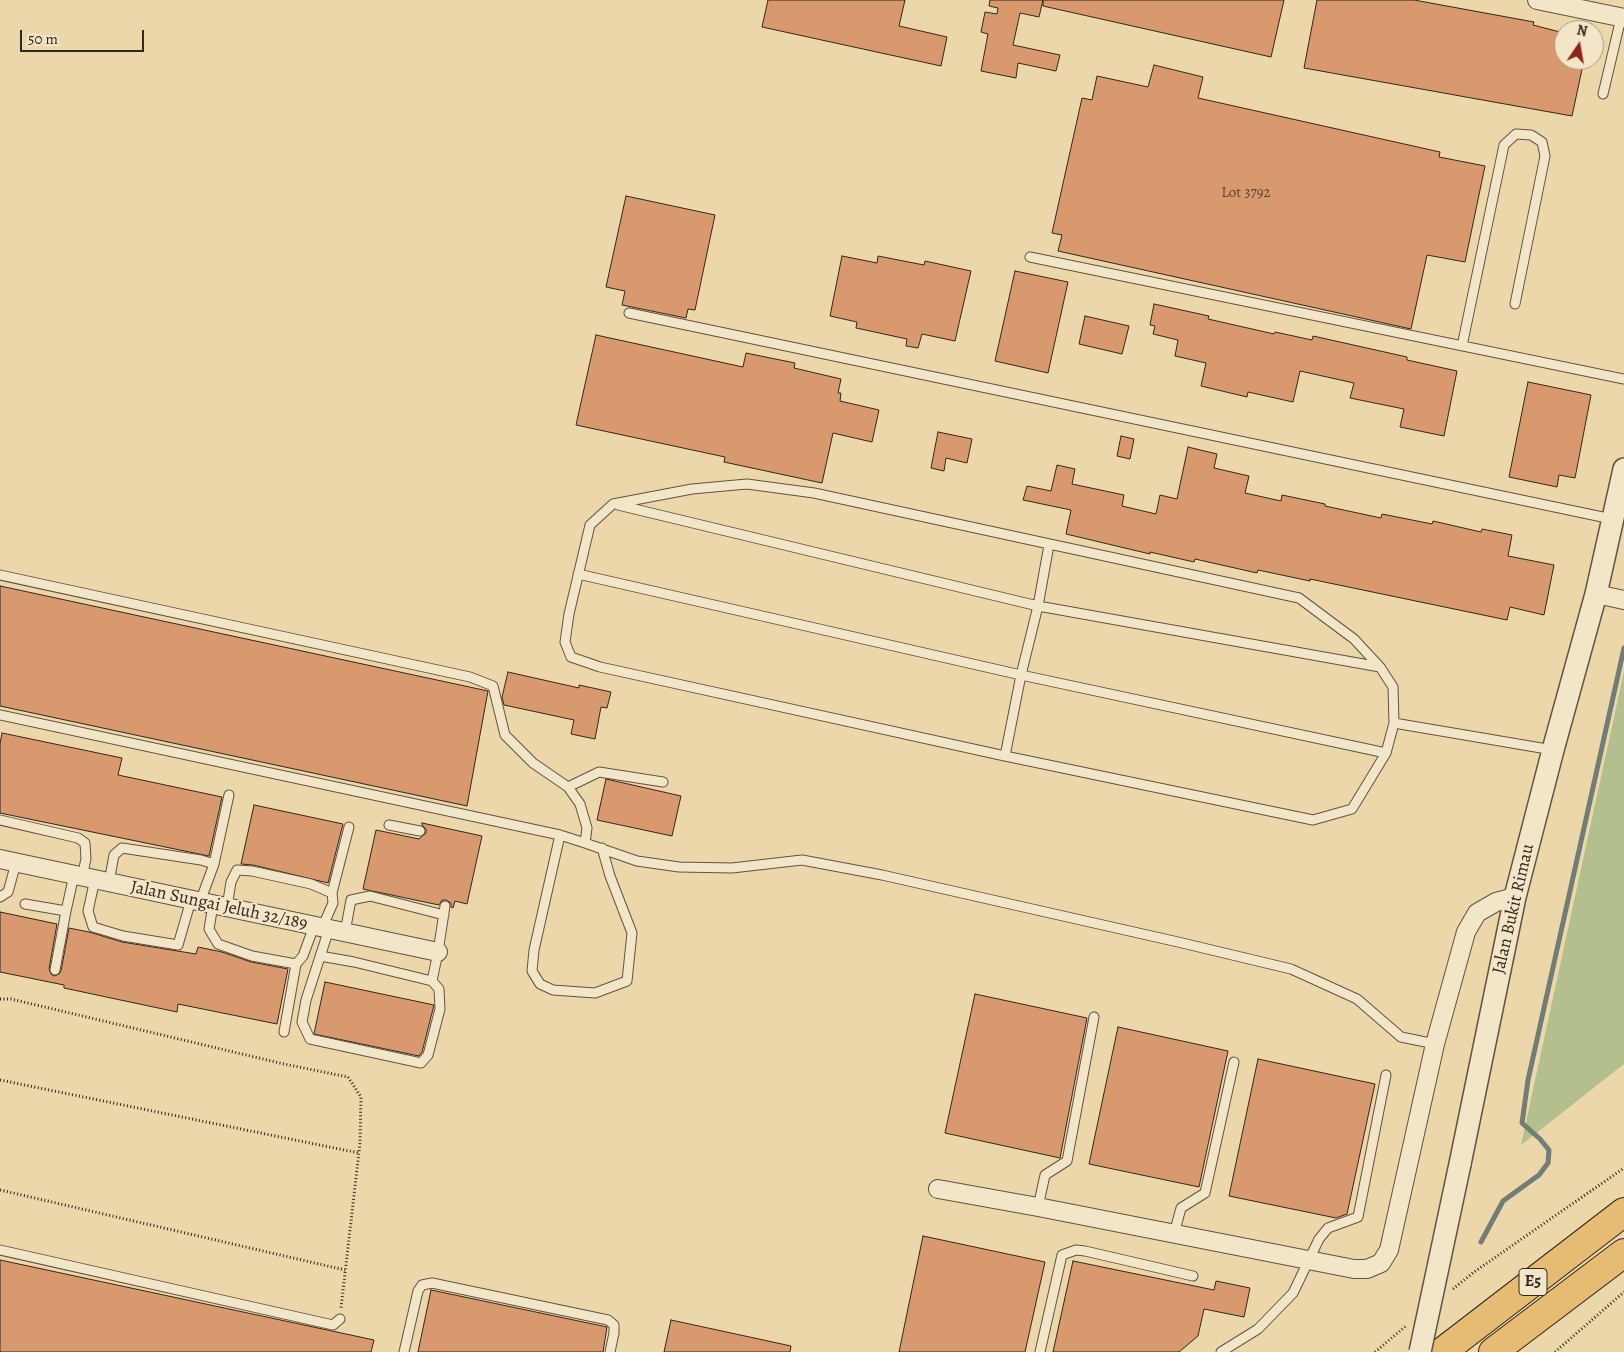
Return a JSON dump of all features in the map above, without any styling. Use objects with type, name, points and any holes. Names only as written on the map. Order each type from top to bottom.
[{"type":"highway","name":"E5","points":[[1442,1352],[1624,1212]]},
{"type":"highway","name":"E5","points":[[1493,1352],[1624,1253]]},
{"type":"street","points":[[1536,0],[1623,13]]},
{"type":"street","name":"Jalan Bukit Rimau","points":[[1420,1352],[1516,897],[1553,750],[1596,594],[1624,469]]},
{"type":"street","points":[[1596,594],[1624,600]]},
{"type":"street","name":"Jalan Sungai Jeluh 32/189","points":[[8,861],[438,952]]},
{"type":"street","points":[[938,1189],[1354,1269],[1367,1269],[1380,1264],[1388,1250],[1435,1044],[1466,932],[1477,914],[1496,902],[1516,897]]},
{"type":"lane","points":[[1603,94],[1623,13]]},
{"type":"lane","points":[[1462,346],[1504,145],[1516,134],[1531,135],[1542,142],[1545,156],[1514,304]]},
{"type":"lane","points":[[1030,257],[1624,379]]},
{"type":"lane","points":[[629,313],[1613,519]]},
{"type":"lane","points":[[747,484],[814,493],[1049,545],[1299,598],[1354,639],[1380,667],[1393,687],[1394,722],[1386,753],[1352,809],[1314,820],[1005,756],[600,666],[571,657],[565,642],[568,614],[590,525],[613,504],[692,489],[747,484]]},
{"type":"lane","points":[[613,504],[1038,606],[1380,667]]},
{"type":"lane","points":[[1005,756],[1021,675],[1038,606],[1049,545]]},
{"type":"lane","points":[[578,574],[1021,675],[1386,753]]},
{"type":"lane","points":[[0,575],[470,676],[493,686],[505,735],[533,763],[568,787],[580,804],[587,828],[585,843]]},
{"type":"lane","points":[[0,715],[560,835],[637,861],[679,867],[732,868],[802,860],[882,875],[1178,942],[1291,969],[1357,999],[1401,1036],[1435,1044]]},
{"type":"lane","points":[[1394,722],[1553,750]]},
{"type":"lane","points":[[568,787],[599,772],[663,782]]},
{"type":"lane","points":[[229,795],[214,864],[208,903],[209,930],[218,944],[252,956],[296,964]]},
{"type":"lane","points":[[0,820],[78,838],[85,843],[90,878],[88,911],[93,927],[123,936],[178,945],[208,903],[231,882],[237,870],[252,870],[311,884],[332,893]]},
{"type":"lane","points":[[389,825],[420,831]]},
{"type":"lane","points":[[320,956],[354,962],[432,981],[439,989],[440,1009],[428,1055],[421,1063],[310,1038],[302,1022],[306,1000],[327,929],[333,903],[332,893],[349,827]]},
{"type":"lane","points":[[560,835],[534,950],[532,971],[540,984],[553,990],[594,993],[627,981],[632,933],[610,876],[602,848]]},
{"type":"lane","points":[[55,970],[66,911],[90,878],[122,848],[201,860],[214,864]]},
{"type":"lane","points":[[0,898],[8,892],[8,861]]},
{"type":"lane","points":[[284,1032],[296,964],[351,900],[370,896],[444,910],[432,981]]},
{"type":"lane","points":[[25,904],[66,911]]},
{"type":"lane","points":[[1038,1207],[1045,1175],[1067,1161],[1094,1017]]},
{"type":"lane","points":[[1174,1234],[1181,1208],[1205,1193],[1234,1062]]},
{"type":"lane","points":[[1221,1352],[1258,1328],[1293,1293],[1319,1239],[1328,1228],[1358,1217],[1386,1075]]},
{"type":"lane","points":[[0,1250],[334,1325],[340,1319]]},
{"type":"lane","points":[[1040,1352],[1062,1255],[1076,1250],[1085,1251],[1193,1276]]},
{"type":"lane","points":[[404,1352],[418,1291],[422,1285],[432,1283],[608,1320],[614,1325],[610,1352]]},
{"type":"path","points":[[0,999],[11,999],[284,1064],[348,1077],[361,1097],[359,1153],[340,1319]]},
{"type":"path","points":[[0,1080],[359,1153]]},
{"type":"path","points":[[1452,1289],[1624,1168]]},
{"type":"path","points":[[0,1190],[346,1270]]},
{"type":"path","points":[[1555,1352],[1624,1292]]},
{"type":"path","points":[[1375,1352],[1408,1324]]},
{"type":"green space","points":[[1624,671],[1624,1064],[1521,1145]]},
{"type":"building","points":[[768,0],[905,0],[899,26],[947,37],[941,66],[762,27]]},
{"type":"building","points":[[990,0],[1043,0],[1039,17],[1020,13],[1013,45],[1060,55],[1056,71],[1018,63],[1016,78],[981,71],[988,34],[981,32],[985,12],[997,14],[998,8],[989,6]]},
{"type":"building","points":[[1043,0],[1284,0],[1271,57],[1043,6]]},
{"type":"building","points":[[1317,0],[1414,0],[1534,22],[1533,25],[1554,30],[1554,70],[1582,70],[1572,116],[1304,68]]},
{"type":"building","points":[[1154,65],[1203,77],[1198,98],[1440,152],[1439,157],[1485,166],[1465,262],[1427,255],[1411,329],[1058,251],[1062,235],[1052,233],[1082,98],[1092,100],[1097,76],[1148,87]]},
{"type":"building","points":[[626,196],[715,215],[695,310],[688,309],[686,318],[622,305],[625,291],[606,287]]},
{"type":"building","points":[[842,256],[877,263],[878,256],[924,265],[925,261],[971,271],[955,341],[922,334],[918,348],[906,346],[907,339],[856,328],[857,322],[830,316]]},
{"type":"building","points":[[1015,271],[1068,282],[1048,373],[995,361]]},
{"type":"building","points":[[1154,304],[1209,316],[1208,319],[1274,334],[1275,332],[1312,340],[1313,336],[1407,357],[1407,360],[1457,371],[1444,436],[1400,427],[1404,409],[1350,398],[1354,383],[1300,371],[1293,402],[1248,392],[1247,397],[1201,386],[1206,363],[1175,356],[1178,340],[1153,334],[1155,326],[1150,325]]},
{"type":"building","points":[[1085,316],[1129,326],[1122,354],[1079,344]]},
{"type":"building","points":[[596,335],[743,367],[746,353],[795,363],[794,368],[841,379],[838,393],[841,393],[840,401],[879,410],[872,442],[833,433],[822,483],[724,462],[725,457],[576,425]]},
{"type":"building","points":[[1528,382],[1591,395],[1575,478],[1559,475],[1557,487],[1509,477]]},
{"type":"building","points":[[938,432],[972,439],[967,463],[946,458],[944,471],[931,468]]},
{"type":"building","points":[[1121,436],[1134,439],[1130,459],[1117,456]]},
{"type":"building","points":[[1188,447],[1217,454],[1214,468],[1249,476],[1245,493],[1281,501],[1282,495],[1381,518],[1382,514],[1432,524],[1433,521],[1481,532],[1482,529],[1512,535],[1508,556],[1554,565],[1544,615],[1510,607],[1507,620],[1310,579],[1310,581],[1258,570],[1257,573],[1195,559],[1194,562],[1150,552],[1150,554],[1066,534],[1071,510],[1023,500],[1027,486],[1051,491],[1057,465],[1075,469],[1072,484],[1124,495],[1122,506],[1156,514],[1160,495],[1177,499]]},
{"type":"building","points":[[0,586],[488,691],[467,806],[0,706]]},
{"type":"building","points":[[508,672],[579,688],[579,685],[611,692],[607,708],[601,707],[595,739],[571,734],[574,720],[504,705],[502,697]]},
{"type":"building","points":[[2,733],[122,758],[118,775],[222,797],[209,856],[0,813],[0,744]]},
{"type":"building","points":[[606,779],[681,796],[672,836],[597,820]]},
{"type":"building","points":[[254,805],[343,824],[328,883],[253,865],[241,864]]},
{"type":"building","points":[[422,823],[482,836],[467,904],[455,901],[453,908],[451,903],[446,900],[442,900],[439,905],[363,889],[376,830],[419,839],[426,833]]},
{"type":"building","points":[[0,912],[57,924],[49,969],[54,976],[61,971],[69,928],[122,942],[196,954],[198,947],[222,952],[251,962],[288,969],[277,1024],[178,1004],[177,1012],[0,972]]},
{"type":"building","points":[[325,982],[434,1005],[422,1052],[419,1056],[314,1034]]},
{"type":"building","points":[[975,994],[1087,1018],[1060,1158],[945,1133]]},
{"type":"building","points":[[1118,1027],[1228,1051],[1199,1187],[1089,1164]]},
{"type":"building","points":[[1258,1059],[1375,1084],[1347,1214],[1336,1218],[1229,1196]]},
{"type":"building","points":[[923,1236],[1045,1262],[1025,1352],[899,1352]]},
{"type":"building","points":[[0,1260],[374,1340],[371,1352],[0,1352]]},
{"type":"building","points":[[1073,1261],[1214,1290],[1216,1281],[1250,1288],[1244,1317],[1204,1309],[1198,1336],[1179,1352],[1053,1352]]},
{"type":"building","points":[[431,1290],[607,1327],[603,1352],[418,1352]]},
{"type":"building","points":[[671,1320],[791,1346],[790,1352],[664,1352]]},
{"type":"waterway","points":[[1481,1242],[1503,1201],[1539,1175],[1548,1163],[1549,1150],[1522,1123],[1528,1080],[1624,648]]}]
